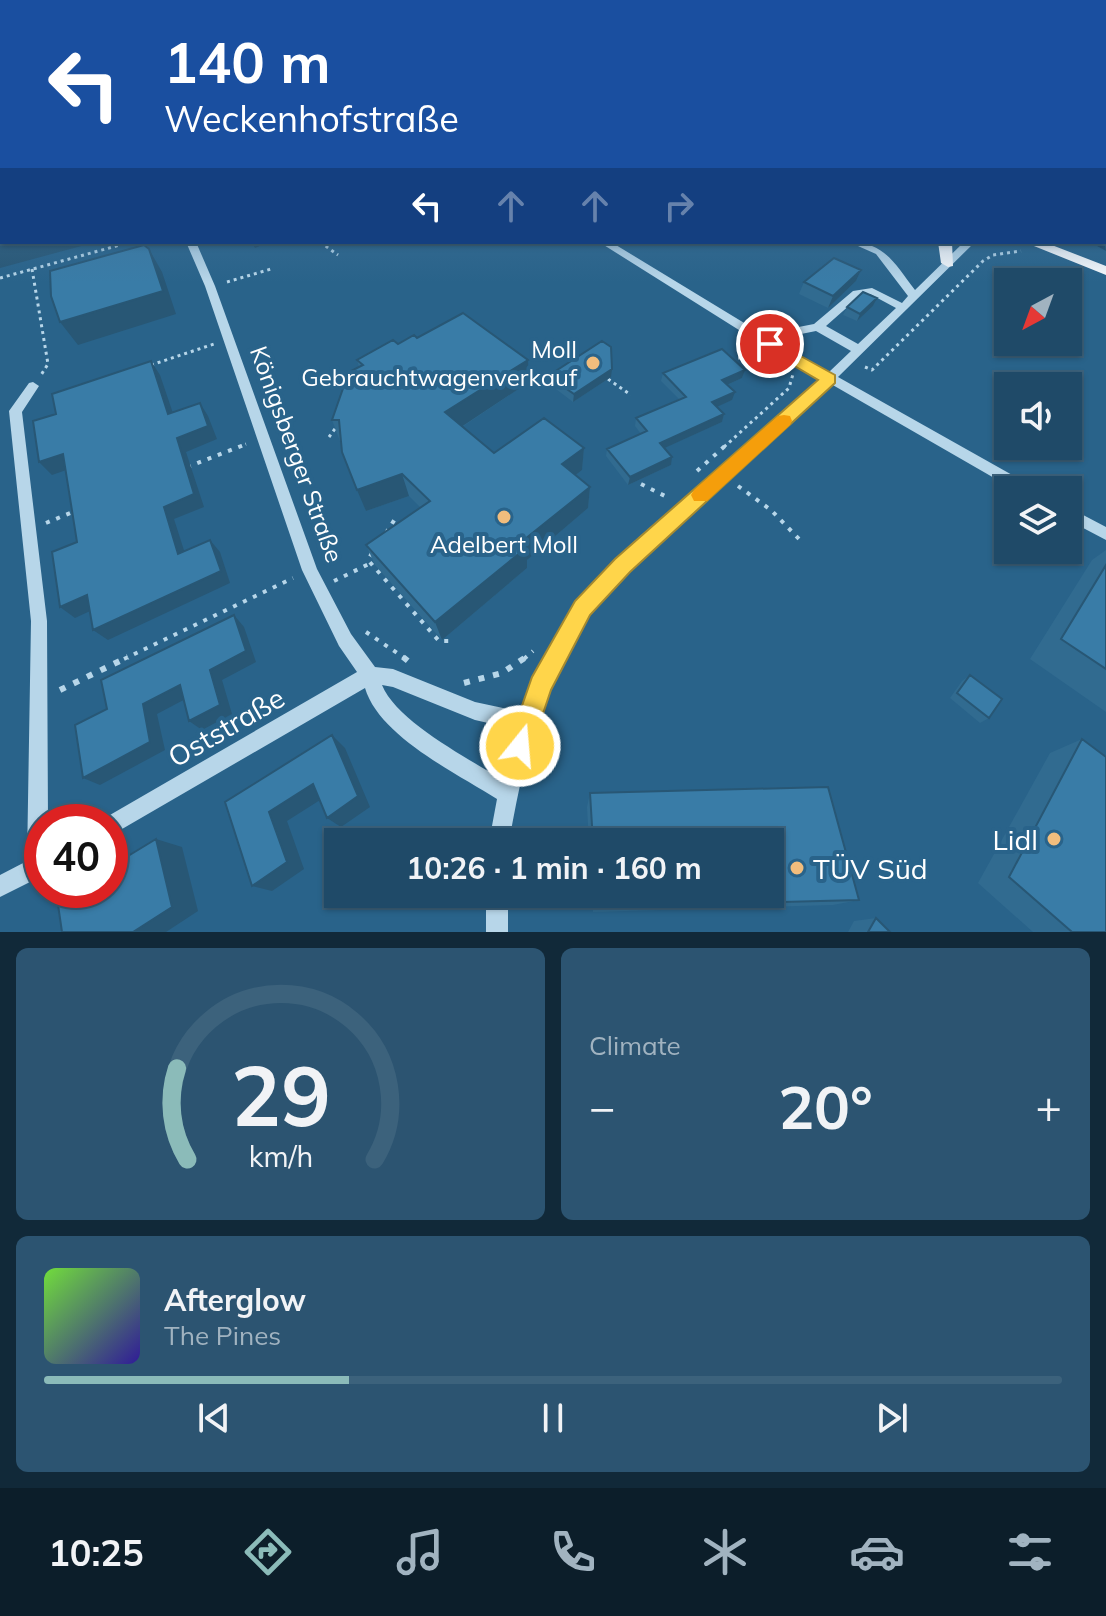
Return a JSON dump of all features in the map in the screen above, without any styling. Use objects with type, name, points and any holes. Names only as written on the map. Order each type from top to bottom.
[{"type":"main road","points":[[945,244],[948,263]]},
{"type":"main road","points":[[1036,244],[1106,271]]},
{"type":"street","name":"Königsberger Straße","points":[[192,244],[310,570],[345,640],[370,675],[376,695],[393,717],[449,758],[507,794]]},
{"type":"street","points":[[607,244],[829,379],[1002,476]]},
{"type":"street","points":[[859,244],[880,252],[914,296]]},
{"type":"street","points":[[501,828],[507,794],[527,722],[556,653],[583,608],[623,565],[829,379],[968,244]]},
{"type":"street","points":[[770,344],[782,334],[818,327],[857,293],[872,291],[903,308]]},
{"type":"street","points":[[818,327],[859,350]]},
{"type":"street","points":[[33,386],[15,411],[31,529],[39,621],[40,804]]},
{"type":"street","points":[[1082,521],[1106,534]]},
{"type":"street","points":[[370,675],[393,678],[475,711],[527,722]]},
{"type":"street","name":"Oststraße","points":[[128,816],[370,675]]},
{"type":"street","points":[[0,886],[24,874]]},
{"type":"street","points":[[497,908],[497,932]]},
{"type":"path","points":[[0,278],[124,244]]},
{"type":"path","points":[[323,244],[338,255]]},
{"type":"path","points":[[32,269],[48,364],[33,386]]},
{"type":"path","points":[[225,282],[271,269]]},
{"type":"path","points":[[148,366],[228,339]]},
{"type":"path","points":[[608,379],[631,395]]},
{"type":"path","points":[[329,437],[344,417]]},
{"type":"path","points":[[176,471],[263,437]]},
{"type":"path","points":[[724,475],[771,510],[800,540]]},
{"type":"path","points":[[641,484],[667,497]]},
{"type":"path","points":[[31,529],[89,506]]},
{"type":"path","points":[[382,539],[395,519]]},
{"type":"path","points":[[375,550],[368,560],[439,641],[453,641]]},
{"type":"path","points":[[319,590],[371,563]]},
{"type":"path","points":[[40,700],[310,570]]},
{"type":"path","points":[[361,629],[411,662]]},
{"type":"path","points":[[457,683],[494,677],[519,665],[538,646]]},
{"type":"building","points":[[144,245],[149,249],[163,291],[60,322],[51,296],[50,271]]},
{"type":"building","points":[[834,258],[861,270],[833,296],[804,282]]},
{"type":"building","points":[[863,292],[877,298],[860,314],[847,307]]},
{"type":"building","points":[[463,313],[528,360],[445,412],[494,453],[544,418],[584,448],[562,464],[590,487],[520,543],[526,548],[435,622],[366,545],[430,501],[402,474],[357,490],[342,452],[339,420],[332,420],[347,377],[352,375],[349,372],[363,365],[357,360],[393,340],[398,344],[414,335],[417,338]]},
{"type":"building","points":[[602,341],[611,347],[612,369],[574,394],[548,376]]},
{"type":"building","points":[[722,349],[745,370],[722,380],[735,392],[712,402],[724,414],[660,443],[672,457],[630,477],[607,449],[647,431],[636,418],[686,397],[663,373]]},
{"type":"building","points":[[151,361],[168,414],[200,403],[208,426],[177,438],[194,494],[164,507],[178,554],[210,540],[221,571],[93,630],[87,595],[60,607],[52,552],[77,542],[63,454],[39,462],[33,421],[56,414],[52,394]]},
{"type":"building","points":[[1106,565],[1106,669],[1061,639]]},
{"type":"building","points":[[234,615],[246,651],[210,670],[220,705],[189,721],[180,685],[143,704],[150,742],[83,778],[75,725],[107,709],[101,680]]},
{"type":"building","points":[[970,675],[1002,699],[989,718],[957,693]]},
{"type":"building","points":[[332,735],[358,796],[327,818],[313,784],[269,812],[287,862],[252,886],[225,802]]},
{"type":"building","name":"Lidl","points":[[1082,739],[1106,757],[1106,932],[1072,932],[1009,877]]},
{"type":"building","points":[[828,787],[859,900],[784,902],[784,828],[592,828],[590,793]]},
{"type":"building","points":[[156,839],[172,907],[133,932],[62,932],[58,908],[128,908],[128,856]]},
{"type":"building","points":[[876,918],[890,932],[868,932]]},
{"type":"slow traffic","points":[[701,495],[784,421]]},
{"type":"place","name":"Moll Gebrauchtwagenverkauf","points":[[593,363]]},
{"type":"place","name":"Adelbert Moll","points":[[504,517]]},
{"type":"place","name":"Lidl","points":[[1054,839]]},
{"type":"place","name":"TÜV Süd","points":[[797,868]]},
{"type":"route","points":[[520,746],[540,686],[583,608],[623,565],[829,379],[770,344]]}]
